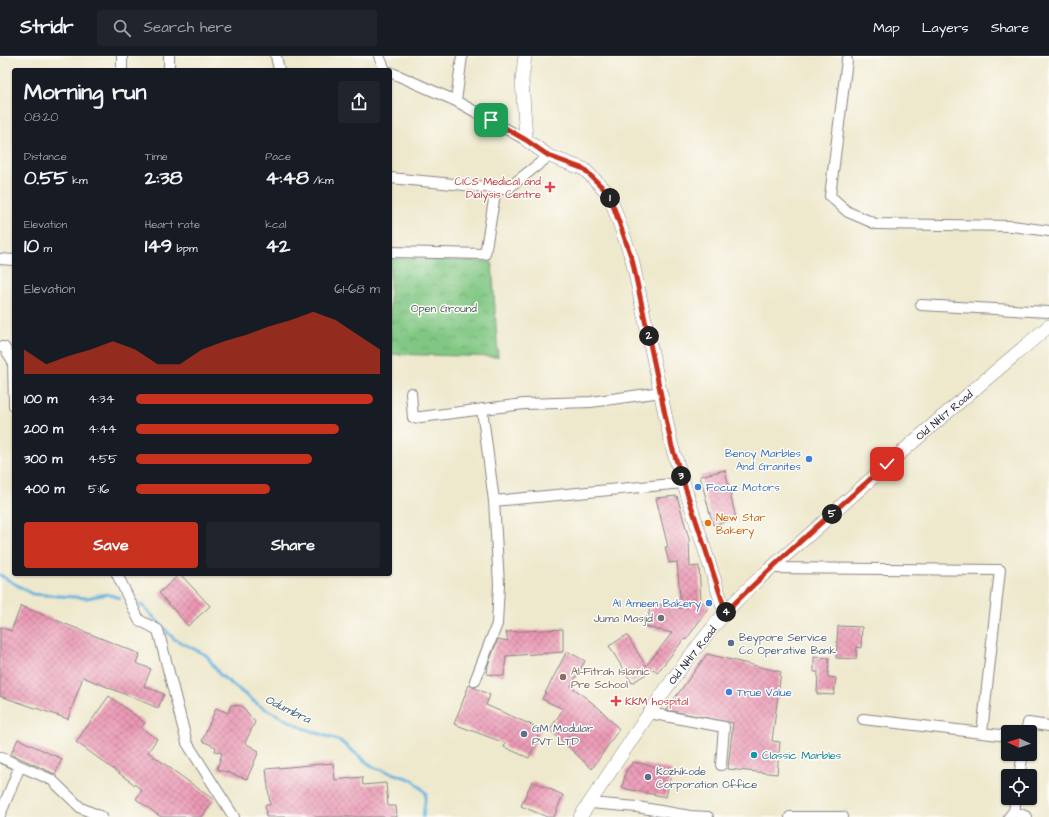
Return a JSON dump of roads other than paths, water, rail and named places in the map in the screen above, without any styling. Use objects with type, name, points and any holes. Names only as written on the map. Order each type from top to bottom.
[{"type":"main road","points":[[525,56],[522,80],[526,140],[549,156],[584,169],[609,194],[632,259],[672,447],[726,612]]},
{"type":"main road","name":"Old NH17 Road","points":[[580,817],[679,670],[726,612],[769,568],[801,542],[887,464],[1049,326]]},
{"type":"street","points":[[122,56],[122,68]]},
{"type":"street","points":[[169,56],[169,68]]},
{"type":"street","points":[[276,56],[279,68]]},
{"type":"street","points":[[379,56],[384,68]]},
{"type":"street","points":[[456,101],[462,56]]},
{"type":"street","points":[[847,60],[830,196],[848,212],[876,224],[1012,226],[1049,231]]},
{"type":"street","points":[[392,73],[456,101],[526,140]]},
{"type":"street","points":[[392,178],[507,189],[549,156]]},
{"type":"street","points":[[392,252],[485,254],[496,188]]},
{"type":"street","points":[[0,259],[12,260]]},
{"type":"street","points":[[921,305],[1049,312]]},
{"type":"street","points":[[0,347],[4,347],[12,359]]},
{"type":"street","points":[[411,393],[413,418],[524,404],[591,402],[661,392]]},
{"type":"street","points":[[475,681],[497,624],[499,584],[494,501],[482,409]]},
{"type":"street","points":[[494,501],[683,483]]},
{"type":"street","points":[[769,568],[1000,570],[982,732]]},
{"type":"street","points":[[118,576],[139,620],[158,630],[187,743],[234,817]]},
{"type":"street","points":[[649,713],[724,727],[721,765]]},
{"type":"street","points":[[864,719],[1001,735]]},
{"type":"street","points":[[1028,725],[1028,723],[1049,726]]},
{"type":"street","points":[[0,757],[52,780],[81,808],[102,817]]},
{"type":"street","points":[[0,814],[20,766]]},
{"type":"street","points":[[590,803],[637,806],[708,817]]},
{"type":"street","points":[[1011,814],[1027,817]]},
{"type":"street","points":[[790,817],[843,817]]},
{"type":"waterway","name":"Odumbra","points":[[0,575],[32,594],[87,598],[107,594],[120,598]]},
{"type":"waterway","name":"Odumbra","points":[[139,604],[143,606],[174,639],[206,655],[220,675],[260,706],[303,728],[340,741],[373,767],[413,780],[426,793],[423,817]]},
{"type":"place","name":"CICS Medical and Dialysis Centre","points":[[550,187]]},
{"type":"place","name":"Benoy Marbles And Granites","points":[[809,459]]},
{"type":"place","name":"Focuz Motors","points":[[698,487]]},
{"type":"place","name":"New Star Bakery","points":[[708,523]]},
{"type":"place","name":"Al Ameen Bakery","points":[[709,603]]},
{"type":"place","name":"Juma Masjid","points":[[661,618]]},
{"type":"place","name":"Beypore Service Co Operative Bank","points":[[731,643]]},
{"type":"place","name":"Al-Fitrah Islamic Pre School","points":[[563,677]]},
{"type":"place","name":"True Value","points":[[729,692]]},
{"type":"place","name":"KKM hospital","points":[[616,701]]},
{"type":"place","name":"GM Modular PVT LTD","points":[[524,734]]},
{"type":"place","name":"Classic Marbles","points":[[754,755]]},
{"type":"place","name":"Kozhikode Corporation Office","points":[[648,777]]},
{"type":"park label","name":"Open Ground","points":[[444,308]]}]
